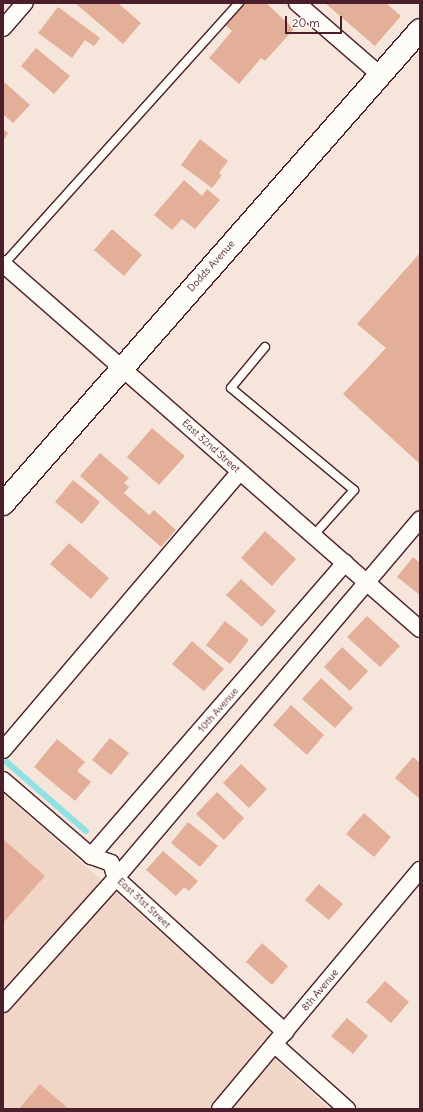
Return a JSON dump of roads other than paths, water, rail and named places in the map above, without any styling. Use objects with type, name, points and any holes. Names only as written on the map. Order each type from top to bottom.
[{"type":"street","points":[[3,28],[26,3]]},
{"type":"street","points":[[297,3],[380,75]]},
{"type":"street","name":"Dodds Avenue","points":[[3,504],[122,366],[420,30]]},
{"type":"street","name":"East 32nd Street","points":[[3,265],[122,366],[240,472],[420,629]]},
{"type":"street","points":[[3,750],[240,472]]},
{"type":"street","points":[[3,1004],[116,878],[420,519]]},
{"type":"street","name":"10th Avenue","points":[[91,856],[345,563]]},
{"type":"street","name":"East 31st Street","points":[[3,780],[91,856],[111,863],[116,878],[285,1032]]},
{"type":"street","name":"8th Avenue","points":[[220,1109],[420,870]]},
{"type":"street","points":[[274,1044],[347,1109]]},
{"type":"lane","points":[[3,265],[239,3]]},
{"type":"lane","points":[[265,347],[231,388],[354,490],[313,536]]},
{"type":"waterway","points":[[7,762],[86,831]]}]
